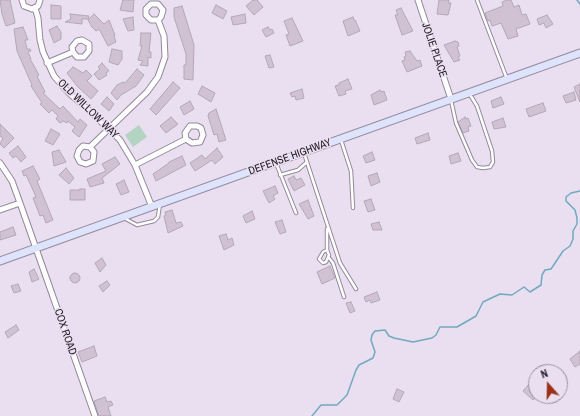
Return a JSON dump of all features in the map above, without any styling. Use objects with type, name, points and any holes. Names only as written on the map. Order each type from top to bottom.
[{"type":"main road","name":"DEFENSE HIGHWAY","points":[[0,261],[580,53]]},
{"type":"street","points":[[22,0],[26,8],[35,8],[40,4],[40,0]]},
{"type":"street","name":"JOLIE PLACE","points":[[418,0],[451,99]]},
{"type":"street","name":"OLD WILLOW WAY","points":[[35,8],[38,18],[40,40],[47,63],[54,76],[68,92],[109,128],[120,140],[135,165],[152,207]]},
{"type":"street","points":[[90,147],[147,92],[158,78],[164,62],[165,46],[164,36],[158,20]]},
{"type":"street","points":[[47,63],[73,52]]},
{"type":"street","points":[[135,165],[186,139]]},
{"type":"street","name":"COX ROAD","points":[[0,163],[12,181],[95,416]]},
{"type":"street","points":[[0,210],[20,203]]},
{"type":"lane","points":[[482,0],[477,1],[507,79]]},
{"type":"lane","points":[[451,99],[456,123],[472,160],[477,167],[490,167],[493,162],[492,151],[477,106],[468,93]]},
{"type":"lane","points":[[341,139],[351,171],[353,208]]},
{"type":"lane","points":[[304,152],[340,263],[356,289]]},
{"type":"lane","points":[[280,175],[298,170],[307,162]]},
{"type":"lane","points":[[276,163],[296,212]]},
{"type":"lane","points":[[124,217],[137,225],[154,221],[158,217],[160,204]]},
{"type":"lane","points":[[327,225],[327,250],[344,296]]},
{"type":"lane","points":[[327,250],[323,252],[319,259],[323,263],[329,258]]},
{"type":"green space","points":[[139,125],[147,137],[133,147],[125,135]]},
{"type":"building","points":[[0,0],[10,0],[15,23],[6,26]]},
{"type":"building","points":[[123,0],[134,0],[133,12],[120,10]]},
{"type":"building","points":[[253,0],[257,0],[263,7],[254,15],[246,6]]},
{"type":"building","points":[[439,0],[449,0],[448,3],[451,3],[448,15],[437,14]]},
{"type":"building","points":[[511,0],[514,7],[519,5],[522,15],[526,14],[530,24],[516,29],[518,36],[508,39],[501,23],[492,26],[485,13],[503,6],[502,2]]},
{"type":"building","points":[[51,5],[61,6],[61,19],[51,19]]},
{"type":"building","points":[[216,5],[227,11],[223,19],[212,13]]},
{"type":"building","points":[[182,6],[194,45],[193,80],[184,79],[186,54],[174,17],[174,8]]},
{"type":"building","points":[[401,8],[413,31],[402,35],[395,15],[398,15],[396,10]]},
{"type":"building","points":[[70,14],[89,16],[88,19],[82,19],[82,24],[65,22],[71,19]]},
{"type":"building","points":[[94,14],[104,24],[109,20],[116,42],[108,46],[99,29],[96,31],[92,27],[88,20]]},
{"type":"building","points":[[245,14],[246,23],[233,25],[231,17]]},
{"type":"building","points":[[547,15],[553,24],[546,28],[544,23],[539,25],[537,19]]},
{"type":"building","points":[[133,17],[134,30],[128,31],[123,19]]},
{"type":"building","points":[[353,17],[360,31],[348,36],[343,21]]},
{"type":"building","points":[[292,18],[303,41],[290,46],[286,35],[289,34],[284,21]]},
{"type":"building","points":[[57,26],[61,32],[61,39],[54,43],[49,30]]},
{"type":"building","points":[[23,27],[28,40],[25,40],[27,49],[30,49],[31,51],[28,52],[30,59],[39,75],[37,76],[45,92],[43,93],[60,109],[63,106],[78,122],[80,119],[87,125],[79,137],[72,131],[75,127],[68,121],[67,123],[63,121],[60,123],[56,119],[58,116],[52,110],[49,113],[40,104],[42,103],[31,86],[32,85],[17,51],[14,29]]},
{"type":"building","points":[[268,27],[270,30],[272,29],[274,33],[266,37],[262,30]]},
{"type":"building","points":[[141,33],[151,33],[149,52],[151,52],[151,58],[148,57],[148,66],[140,65],[143,61],[138,60],[142,46],[140,46]]},
{"type":"building","points":[[455,41],[458,42],[459,46],[457,47],[460,56],[458,57],[460,60],[454,62],[444,45]]},
{"type":"building","points":[[112,49],[122,51],[122,59],[118,65],[109,62]]},
{"type":"building","points":[[410,51],[417,61],[420,60],[422,66],[407,72],[402,61],[405,60],[405,52]]},
{"type":"building","points":[[270,55],[274,67],[269,68],[265,56]]},
{"type":"building","points":[[102,63],[109,71],[106,73],[107,75],[99,80],[94,74],[100,69],[98,67]]},
{"type":"building","points":[[73,67],[83,73],[86,70],[92,76],[87,81],[98,91],[91,99],[77,86],[67,73]]},
{"type":"building","points":[[137,69],[144,75],[136,86],[121,95],[117,100],[111,93],[117,85],[123,82],[125,83]]},
{"type":"building","points":[[348,79],[352,89],[345,91],[346,94],[339,96],[335,86]]},
{"type":"building","points":[[173,82],[180,88],[156,115],[150,109]]},
{"type":"building","points":[[580,84],[580,102],[574,87]]},
{"type":"building","points":[[202,86],[215,93],[211,102],[198,94]]},
{"type":"building","points":[[302,89],[304,98],[296,100],[295,96],[292,97],[290,93]]},
{"type":"building","points":[[380,90],[381,92],[384,91],[387,100],[374,105],[371,95]]},
{"type":"building","points":[[574,92],[576,100],[566,103],[563,96]]},
{"type":"building","points":[[107,97],[114,104],[109,111],[101,104]]},
{"type":"building","points":[[501,97],[504,104],[493,108],[491,101]]},
{"type":"building","points":[[190,101],[194,109],[184,115],[180,107]]},
{"type":"building","points":[[543,103],[546,111],[529,117],[526,109]]},
{"type":"building","points":[[216,109],[226,140],[219,142],[217,134],[214,135],[208,116],[209,113]]},
{"type":"building","points":[[171,117],[178,124],[166,133],[160,126]]},
{"type":"building","points":[[465,117],[465,119],[468,118],[471,126],[468,127],[469,131],[463,133],[458,122]]},
{"type":"building","points":[[503,118],[506,127],[494,129],[492,122]]},
{"type":"building","points":[[0,124],[14,138],[4,148],[0,144],[3,138],[0,136]]},
{"type":"building","points":[[51,129],[60,134],[53,145],[45,141]]},
{"type":"building","points":[[428,133],[430,140],[417,144],[415,138]]},
{"type":"building","points":[[18,146],[26,157],[21,162],[16,156],[13,158],[9,153]]},
{"type":"building","points":[[217,148],[223,157],[215,164],[212,160],[195,171],[190,163],[202,155],[205,159]]},
{"type":"building","points":[[59,150],[66,162],[54,166],[52,152]]},
{"type":"building","points":[[372,152],[375,160],[366,163],[363,156]]},
{"type":"building","points":[[458,153],[461,161],[451,164],[449,156]]},
{"type":"building","points":[[182,156],[186,165],[156,181],[153,174],[169,162]]},
{"type":"building","points":[[115,157],[120,164],[102,178],[104,183],[90,187],[87,179],[106,171],[102,164]]},
{"type":"building","points":[[33,166],[40,179],[37,181],[53,220],[46,223],[43,215],[40,216],[33,198],[36,197],[26,175],[24,176],[22,171]]},
{"type":"building","points":[[66,168],[74,178],[69,184],[59,175]]},
{"type":"building","points":[[377,173],[380,182],[371,186],[368,176]]},
{"type":"building","points":[[294,176],[296,180],[301,178],[305,185],[294,191],[288,179]]},
{"type":"building","points":[[124,180],[129,192],[121,195],[116,184]]},
{"type":"building","points":[[275,186],[278,193],[273,196],[275,199],[269,203],[263,191]]},
{"type":"building","points":[[85,189],[85,200],[70,200],[70,190]]},
{"type":"building","points":[[371,199],[375,210],[368,212],[364,201]]},
{"type":"building","points":[[308,200],[314,216],[308,219],[299,204]]},
{"type":"building","points":[[172,210],[176,223],[181,222],[183,226],[168,233],[164,216],[166,215],[165,212]]},
{"type":"building","points":[[252,211],[255,219],[246,223],[243,216]]},
{"type":"building","points":[[282,220],[286,232],[280,234],[275,222]]},
{"type":"building","points":[[379,222],[382,230],[373,230],[371,224]]},
{"type":"building","points":[[13,227],[16,235],[0,240],[0,232]]},
{"type":"building","points":[[226,234],[228,240],[232,238],[234,245],[224,250],[219,236]]},
{"type":"building","points":[[102,258],[106,265],[100,272],[95,263]]},
{"type":"building","points":[[330,266],[335,278],[322,284],[317,272]]},
{"type":"building","points":[[34,269],[39,279],[32,282],[29,272]]},
{"type":"building","points":[[75,273],[80,278],[75,283],[70,278]]},
{"type":"building","points":[[107,281],[110,285],[103,292],[99,286]]},
{"type":"building","points":[[18,284],[21,291],[14,293],[11,286]]},
{"type":"building","points":[[377,292],[380,300],[371,303],[370,300],[366,302],[364,297]]},
{"type":"building","points":[[351,302],[355,311],[350,313],[346,303]]},
{"type":"building","points":[[16,325],[19,330],[8,338],[5,332]]},
{"type":"building","points":[[94,346],[97,356],[82,362],[78,352]]},
{"type":"building","points":[[580,351],[580,364],[575,367],[570,359]]},
{"type":"building","points":[[528,385],[528,396],[523,391]]},
{"type":"building","points":[[397,389],[404,392],[399,402],[393,399]]},
{"type":"building","points":[[105,397],[107,402],[111,401],[113,405],[108,407],[111,416],[99,416],[94,401]]},
{"type":"waterway","points":[[577,0],[580,4]]},
{"type":"waterway","points":[[312,416],[321,405],[337,405],[347,395],[359,365],[373,358],[375,352],[371,340],[375,331],[385,330],[389,336],[413,342],[432,338],[436,335],[440,327],[457,327],[476,316],[483,302],[500,294],[512,295],[524,287],[530,292],[541,285],[542,275],[545,270],[551,269],[563,251],[570,246],[573,239],[573,231],[577,224],[577,218],[575,210],[566,201],[566,197],[571,193],[580,191]]}]
